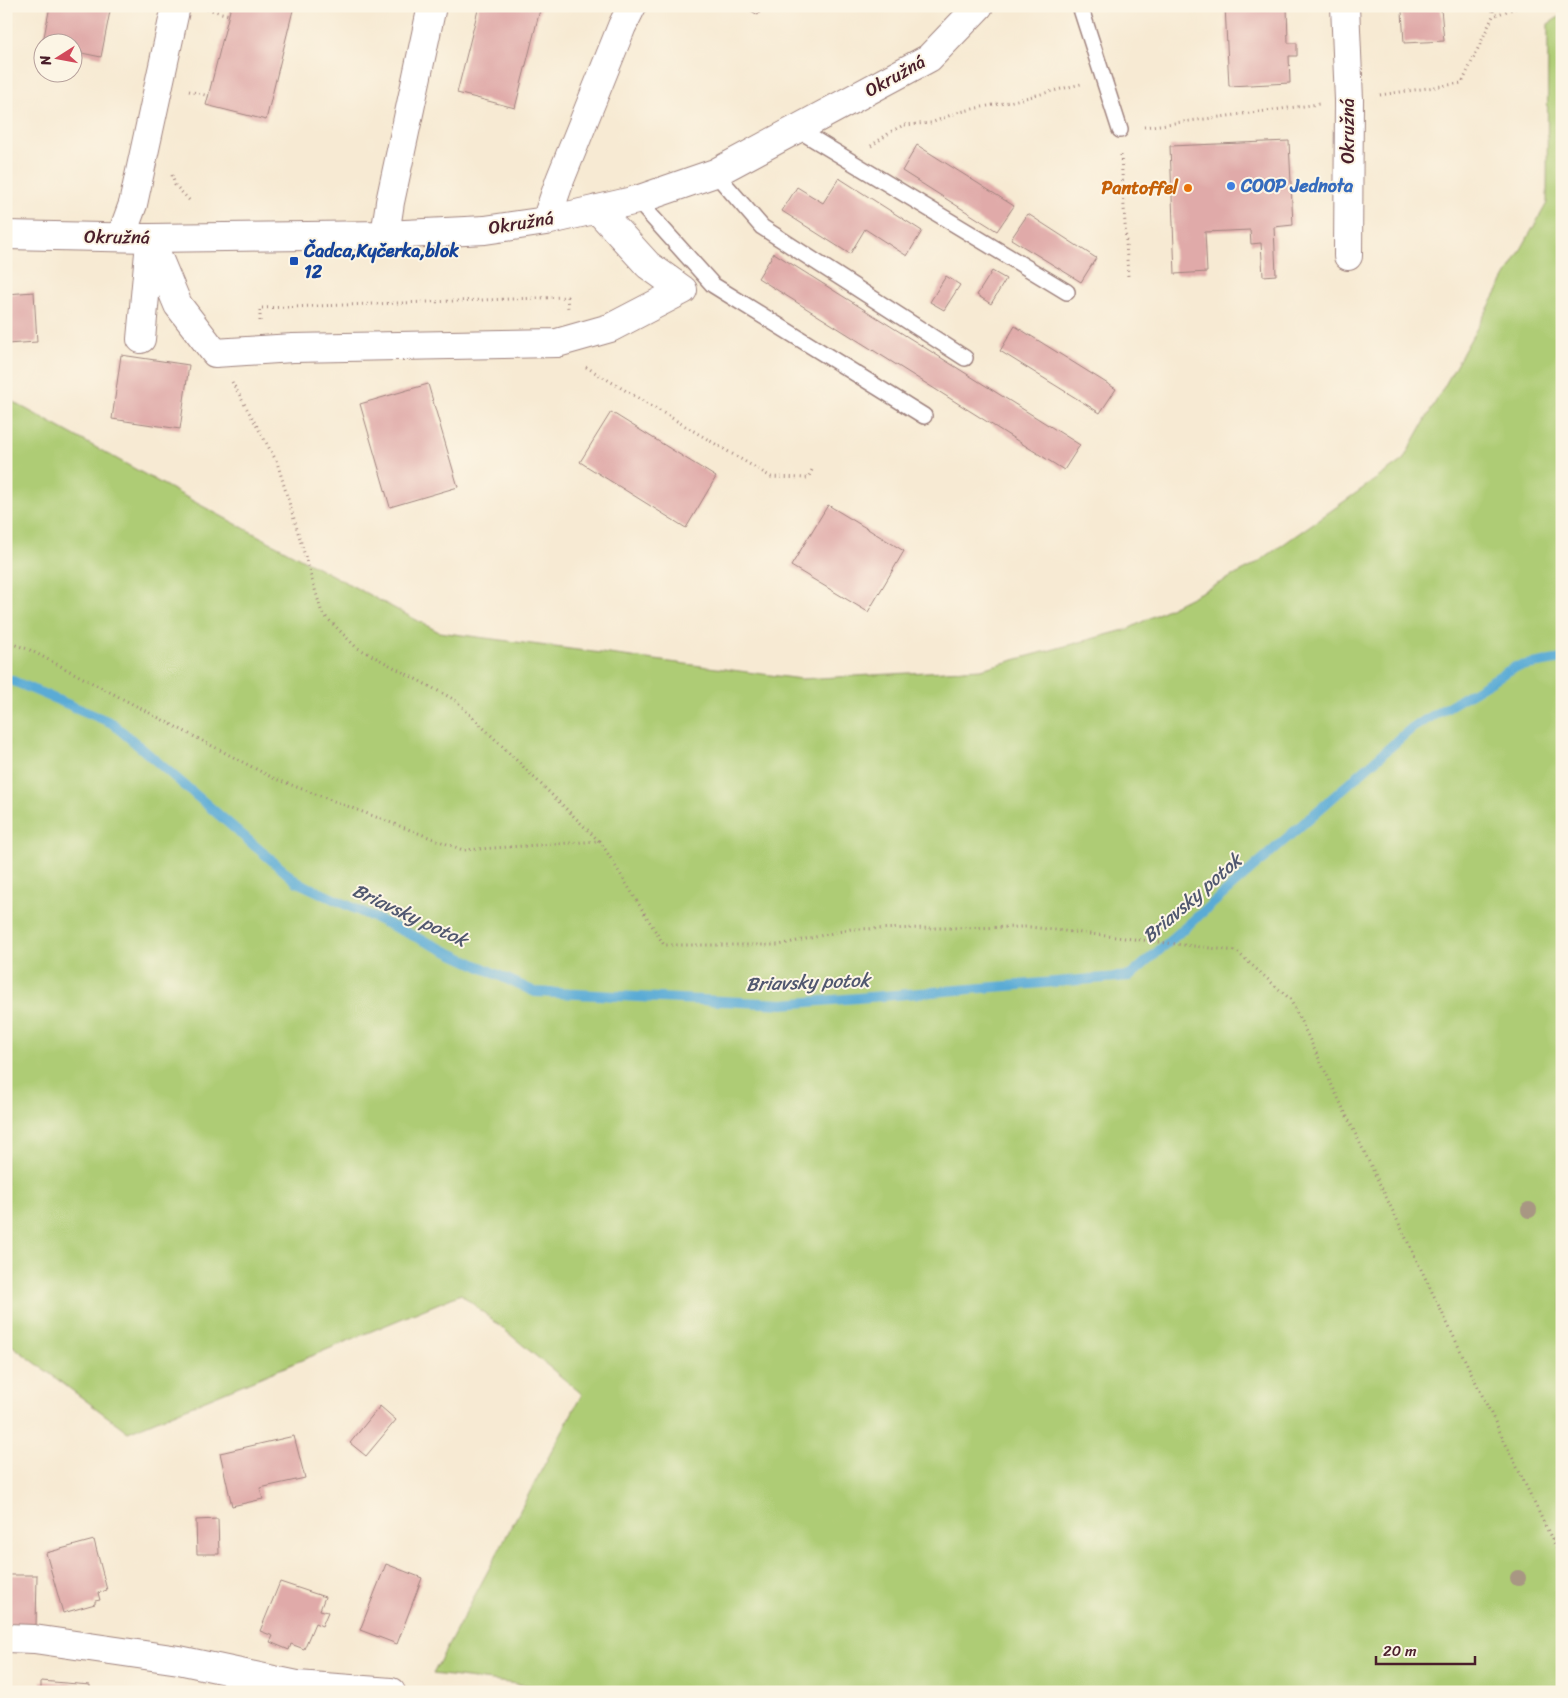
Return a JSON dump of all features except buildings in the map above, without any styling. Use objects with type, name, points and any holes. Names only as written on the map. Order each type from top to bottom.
[{"type":"street","points":[[122,237],[133,204],[176,6]]},
{"type":"street","points":[[385,236],[390,202],[432,6]]},
{"type":"street","points":[[546,221],[560,180],[622,26],[632,6]]},
{"type":"street","name":"Okružná","points":[[6,235],[150,238],[385,236],[485,230],[546,221],[637,200],[715,174],[929,58],[979,6]]},
{"type":"street","name":"Okružná","points":[[1345,6],[1349,100],[1348,256]]},
{"type":"street","points":[[150,238],[178,305],[215,353],[293,348],[557,342],[610,328],[683,290],[648,265],[597,209]]},
{"type":"street","points":[[141,340],[150,238]]},
{"type":"street","points":[[6,1638],[34,1639],[179,1660],[297,1685],[391,1692]]},
{"type":"lane","points":[[1080,6],[1120,130]]},
{"type":"lane","points":[[797,129],[1067,292]]},
{"type":"lane","points":[[715,174],[762,227],[965,358]]},
{"type":"lane","points":[[637,200],[713,285],[924,416]]},
{"type":"path","points":[[1128,276],[1120,130],[1462,84],[1493,16],[1493,6]]},
{"type":"path","points":[[1493,16],[1521,6]]},
{"type":"path","points":[[206,9],[229,14]]},
{"type":"path","points":[[855,164],[874,143],[904,125],[931,123],[963,111],[1050,93],[1103,78]]},
{"type":"path","points":[[186,90],[209,96]]},
{"type":"path","points":[[215,353],[277,462],[322,613],[356,647],[455,700],[600,841],[664,945],[779,944],[852,929],[1030,927],[1236,951],[1290,999],[1562,1560]]},
{"type":"path","points":[[808,478],[812,470]]},
{"type":"path","points":[[6,642],[28,649],[273,778],[463,850],[600,841]]},
{"type":"green space","points":[[1562,15],[1562,1692],[584,1692],[433,1674],[582,1394],[461,1294],[128,1432],[6,1341],[6,398],[206,508],[439,632],[801,679],[981,669],[1128,629],[1251,567],[1403,460],[1547,203],[1548,24]]},
{"type":"waterway","name":"Briavsky potok","points":[[6,678],[112,723],[297,882],[535,992],[783,1004],[1130,976],[1412,728],[1515,667],[1562,659]]},
{"type":"place","name":"COOP Jednota","points":[[1231,186]]},
{"type":"place","name":"Pantoffel","points":[[1188,188]]},
{"type":"place","name":"Čadca,Kyčerka,blok 12","points":[[294,261]]}]
